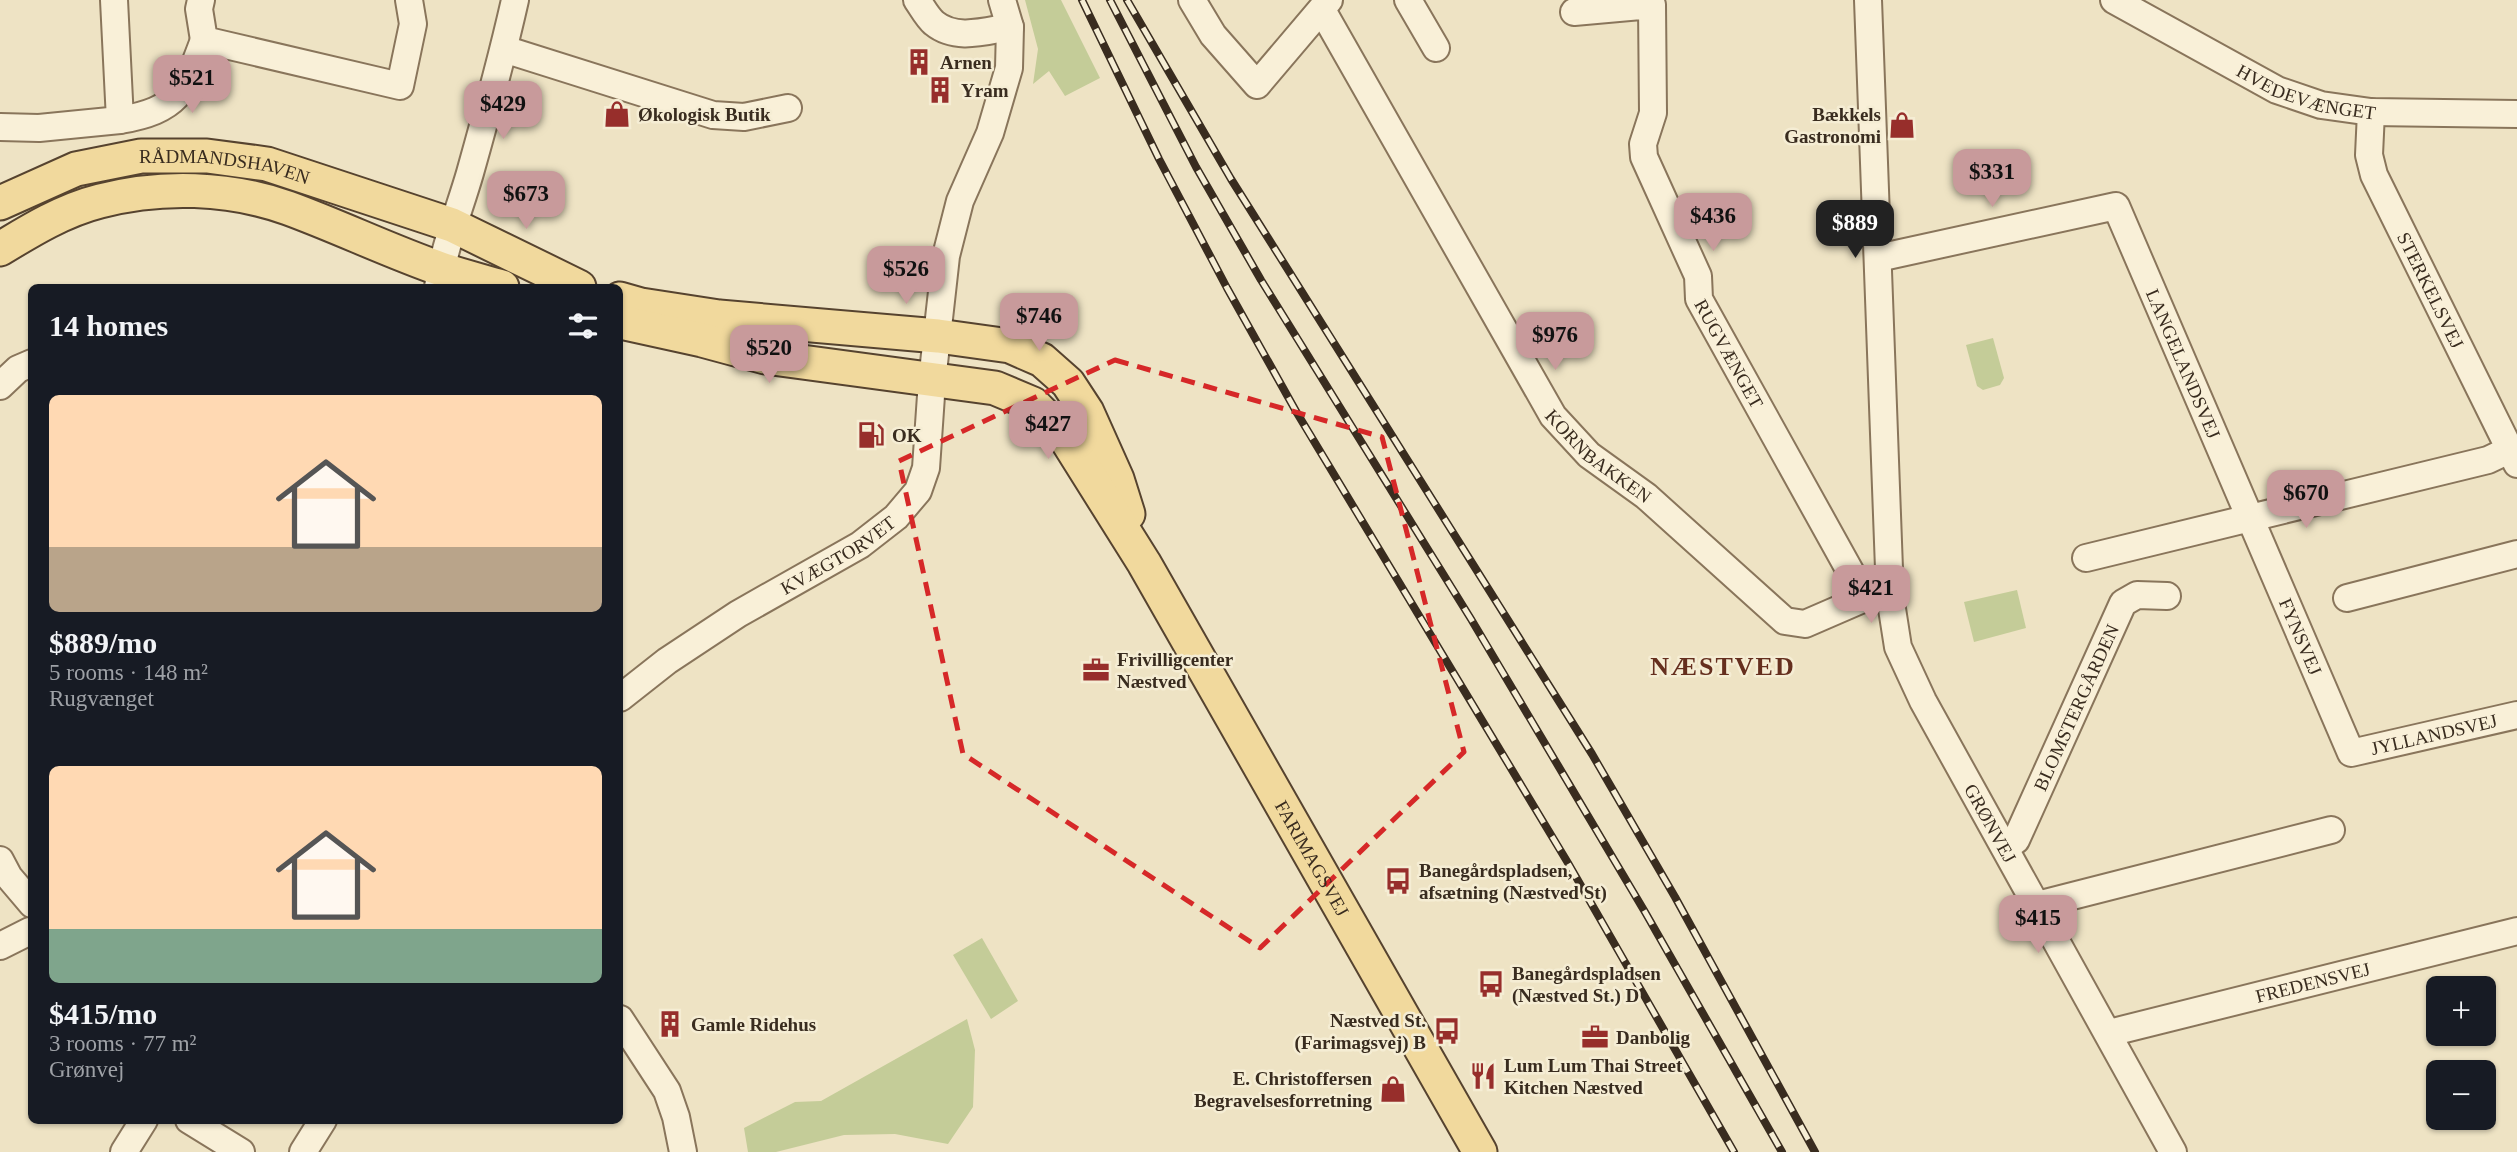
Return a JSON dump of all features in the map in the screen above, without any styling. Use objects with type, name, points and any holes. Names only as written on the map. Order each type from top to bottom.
[{"type":"main road","name":"RÅDMANDSHAVEN","points":[[0,204],[9,197],[76,169],[141,156],[207,156],[267,164],[452,225]]},
{"type":"main road","name":"RÅDMANDSHAVEN","points":[[0,249],[43,223],[99,201],[157,191],[206,191],[247,197],[286,207],[439,278]]},
{"type":"main road","points":[[452,225],[573,284]]},
{"type":"main road","points":[[439,278],[481,284]]},
{"type":"main road","name":"FARIMAGSVEJ","points":[[623,300],[719,317],[938,336],[1010,346],[1042,360],[1068,383],[1081,402],[1112,467],[1144,563]]},
{"type":"main road","name":"FARIMAGSVEJ","points":[[623,323],[765,357],[995,388],[1033,404],[1063,434],[1144,563],[1480,1152]]},
{"type":"main road","points":[[702,340],[729,339],[894,358],[920,351],[938,336]]},
{"type":"main road","points":[[932,381],[959,365],[975,363],[997,366],[1023,375],[1059,402],[1088,442],[1112,467]]},
{"type":"street","points":[[114,0],[120,120]]},
{"type":"street","points":[[0,127],[39,128],[120,120],[154,112],[174,99],[187,82],[204,40],[199,9],[201,0]]},
{"type":"street","points":[[204,40],[400,86],[413,24],[410,0]]},
{"type":"street","points":[[439,278],[504,49],[515,0]]},
{"type":"street","points":[[917,0],[933,22],[951,32],[966,34],[1010,27]]},
{"type":"street","points":[[938,336],[946,256],[960,201],[990,133],[1009,68],[1010,27],[1002,0]]},
{"type":"street","points":[[1192,0],[1213,35],[1257,85],[1326,5]]},
{"type":"street","points":[[1408,0],[1436,48]]},
{"type":"street","points":[[1868,0],[1878,258],[1878,597]]},
{"type":"street","name":"HVEDEVÆNGET","points":[[2114,0],[2277,90],[2321,105],[2371,112],[2517,114]]},
{"type":"street","name":"KORNBAKKEN","points":[[1326,5],[1553,416],[1589,455],[1646,496],[1785,621],[1805,624],[1878,597]]},
{"type":"street","name":"RUGVÆNGET","points":[[1574,12],[1652,5],[1653,113],[1643,144],[1644,157],[1698,276],[1699,299],[1878,597]]},
{"type":"street","points":[[504,49],[713,115],[744,117],[788,108]]},
{"type":"street","name":"STERKELSVEJ","points":[[2371,112],[2370,155],[2374,175],[2513,457]]},
{"type":"street","name":"LANGELANDSVEJ","points":[[1878,258],[2116,206],[2252,519]]},
{"type":"street","name":"KVÆGTORVET","points":[[623,696],[727,621],[860,545],[896,517],[923,481],[938,336]]},
{"type":"street","points":[[0,386],[18,369],[28,365]]},
{"type":"street","points":[[2086,558],[2488,460],[2513,457]]},
{"type":"street","name":"FYNSVEJ","points":[[2252,519],[2351,753]]},
{"type":"street","points":[[2347,598],[2517,554]]},
{"type":"street","name":"BLOMSTERGÅRDEN","points":[[2004,846],[2016,840],[2123,603],[2137,595],[2167,596]]},
{"type":"street","name":"GRØNVEJ","points":[[1878,597],[1923,701],[2174,1152]]},
{"type":"street","name":"JYLLANDSVEJ","points":[[2351,753],[2517,715]]},
{"type":"street","points":[[2037,905],[2331,830]]},
{"type":"street","points":[[0,860],[28,913]]},
{"type":"street","points":[[0,946],[28,922]]},
{"type":"street","name":"FREDENSVEJ","points":[[2109,1033],[2517,931]]},
{"type":"street","points":[[623,1024],[667,1091],[676,1116],[683,1152]]},
{"type":"street","points":[[124,1152],[142,1124]]},
{"type":"street","points":[[196,1124],[241,1152]]},
{"type":"street","points":[[303,1152],[320,1124]]},
{"type":"highlighted area","points":[[1115,360],[1382,437],[1464,752],[1260,948],[963,754],[899,461]]},
{"type":"green space","points":[[1025,0],[1061,0],[1100,78],[1065,96],[1049,71],[1033,84],[1038,49]]},
{"type":"green space","points":[[1993,338],[2004,378],[2000,385],[1983,390],[1977,386],[1966,345]]},
{"type":"green space","points":[[2017,590],[2026,628],[1974,642],[1964,602]]},
{"type":"green space","points":[[982,938],[1018,1001],[991,1019],[953,955]]},
{"type":"green space","points":[[967,1019],[975,1050],[973,1107],[948,1144],[895,1134],[844,1135],[776,1152],[748,1152],[744,1128],[795,1102],[821,1101]]},
{"type":"railway","points":[[1082,0],[1159,159],[1297,413],[1568,863],[1734,1152]]},
{"type":"railway","points":[[1110,0],[1196,167],[1261,280],[1471,619],[1645,912],[1782,1152]]},
{"type":"railway","points":[[1127,0],[1231,179],[1592,754],[1675,897],[1815,1152]]},
{"type":"place","name":"Arnen","points":[[919,62]]},
{"type":"place","name":"Yram","points":[[940,90]]},
{"type":"place","name":"Økologisk Butik","points":[[617,114]]},
{"type":"place","name":"Bækkels Gastronomi","points":[[1902,125]]},
{"type":"place","name":"OK","points":[[871,435]]},
{"type":"place","name":"Frivilligcenter Næstved","points":[[1096,670]]},
{"type":"place","name":"Banegårdspladsen, afsætning (Næstved St)","points":[[1398,881]]},
{"type":"place","name":"Banegårdspladsen (Næstved St.) D","points":[[1491,984]]},
{"type":"place","name":"Gamle Ridehus","points":[[670,1024]]},
{"type":"place","name":"Næstved St. (Farimagsvej) B","points":[[1447,1031]]},
{"type":"place","name":"Danbolig","points":[[1595,1037]]},
{"type":"place","name":"Lum Lum Thai Street Kitchen Næstved","points":[[1483,1076]]},
{"type":"place","name":"E. Christoffersen Begravelsesforretning","points":[[1393,1089]]},
{"type":"district","name":"NÆSTVED","points":[[1723,666]]}]
